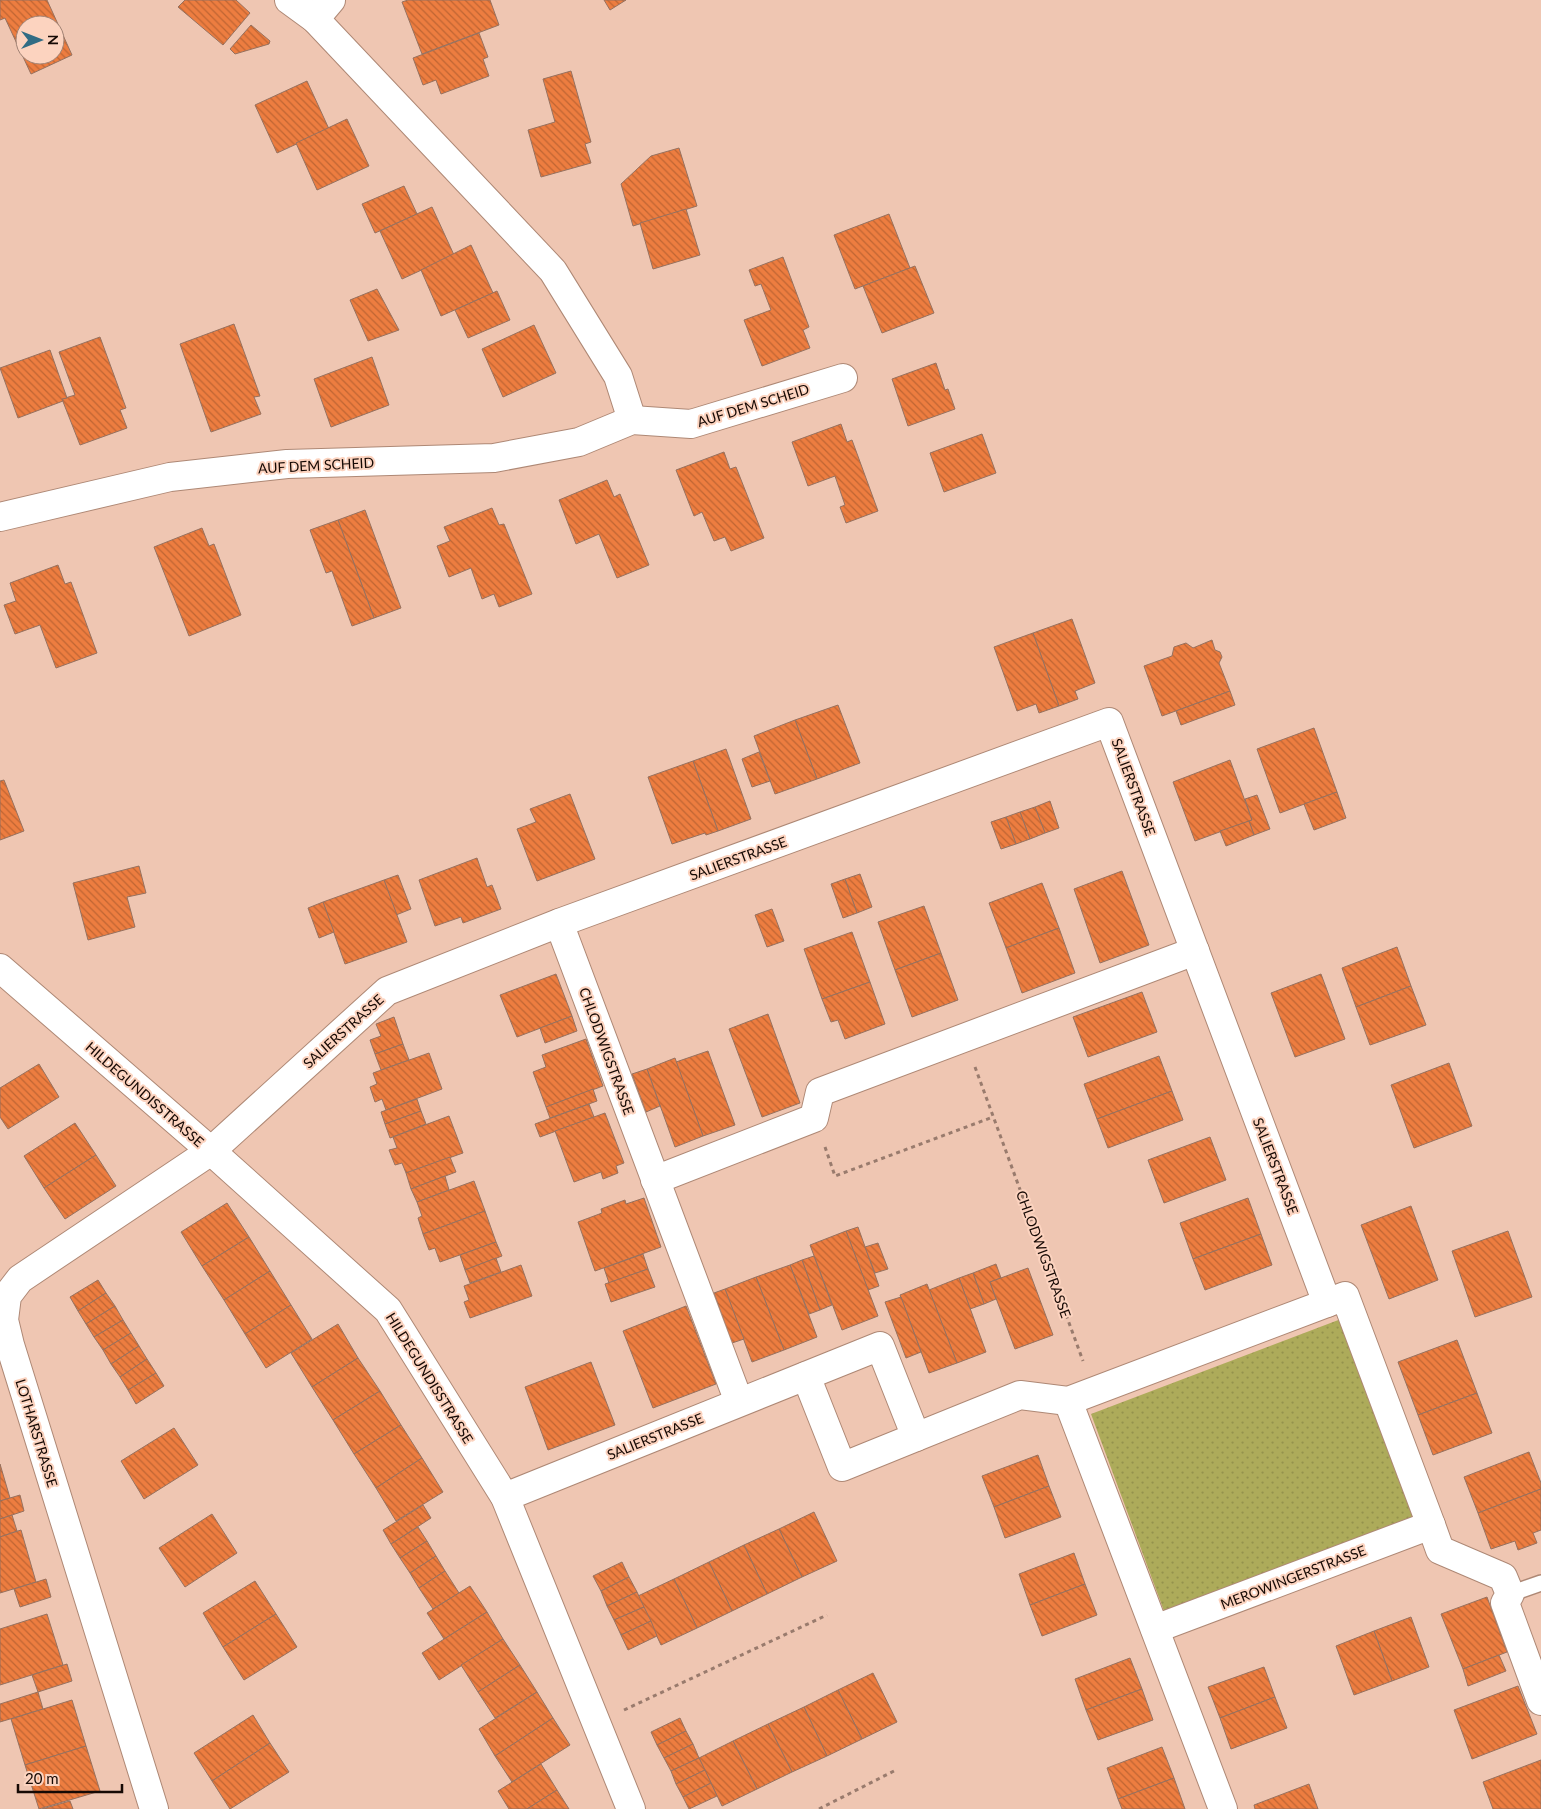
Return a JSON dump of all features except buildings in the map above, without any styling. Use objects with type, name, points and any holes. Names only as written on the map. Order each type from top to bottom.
[{"type":"street","points":[[289,0],[323,9],[553,271],[618,376],[632,420]]},
{"type":"street","name":"AUF DEM SCHEID","points":[[0,517],[170,477],[287,464],[494,458],[579,442],[632,420],[691,424],[843,378]]},
{"type":"street","name":"SALIERSTRASSE","points":[[211,1151],[387,991],[559,923],[1110,722],[1328,1303]]},
{"type":"street","name":"CHLODWIGSTRASSE","points":[[559,923],[738,1402]]},
{"type":"street","points":[[655,1180],[814,1118],[820,1092],[1195,951]]},
{"type":"street","name":"HILDEGUNDISSTRASSE","points":[[0,968],[211,1151],[388,1310],[505,1497],[631,1809]]},
{"type":"street","name":"LOTHARSTRASSE","points":[[154,1809],[10,1345],[4,1320],[7,1296],[20,1279],[211,1151]]},
{"type":"street","points":[[806,1376],[842,1467],[1020,1396],[1068,1401],[1345,1296],[1440,1550],[1504,1577],[1510,1594],[1505,1603],[1541,1701]]},
{"type":"street","name":"SALIERSTRASSE","points":[[505,1497],[880,1346],[916,1437]]},
{"type":"street","points":[[1068,1401],[1223,1809]]},
{"type":"street","name":"MEROWINGERSTRASSE","points":[[1155,1629],[1431,1525]]},
{"type":"lane","points":[[1510,1594],[1541,1584]]},
{"type":"path","name":"CHLODWIGSTRASSE","points":[[965,1038],[1094,1392]]},
{"type":"path","points":[[814,1118],[835,1176],[993,1117]]},
{"type":"path","points":[[596,1723],[826,1615]]},
{"type":"path","points":[[819,1809],[894,1771]]},
{"type":"shaded area","points":[[1341,1319],[1414,1517],[1164,1611],[1091,1414]]}]
